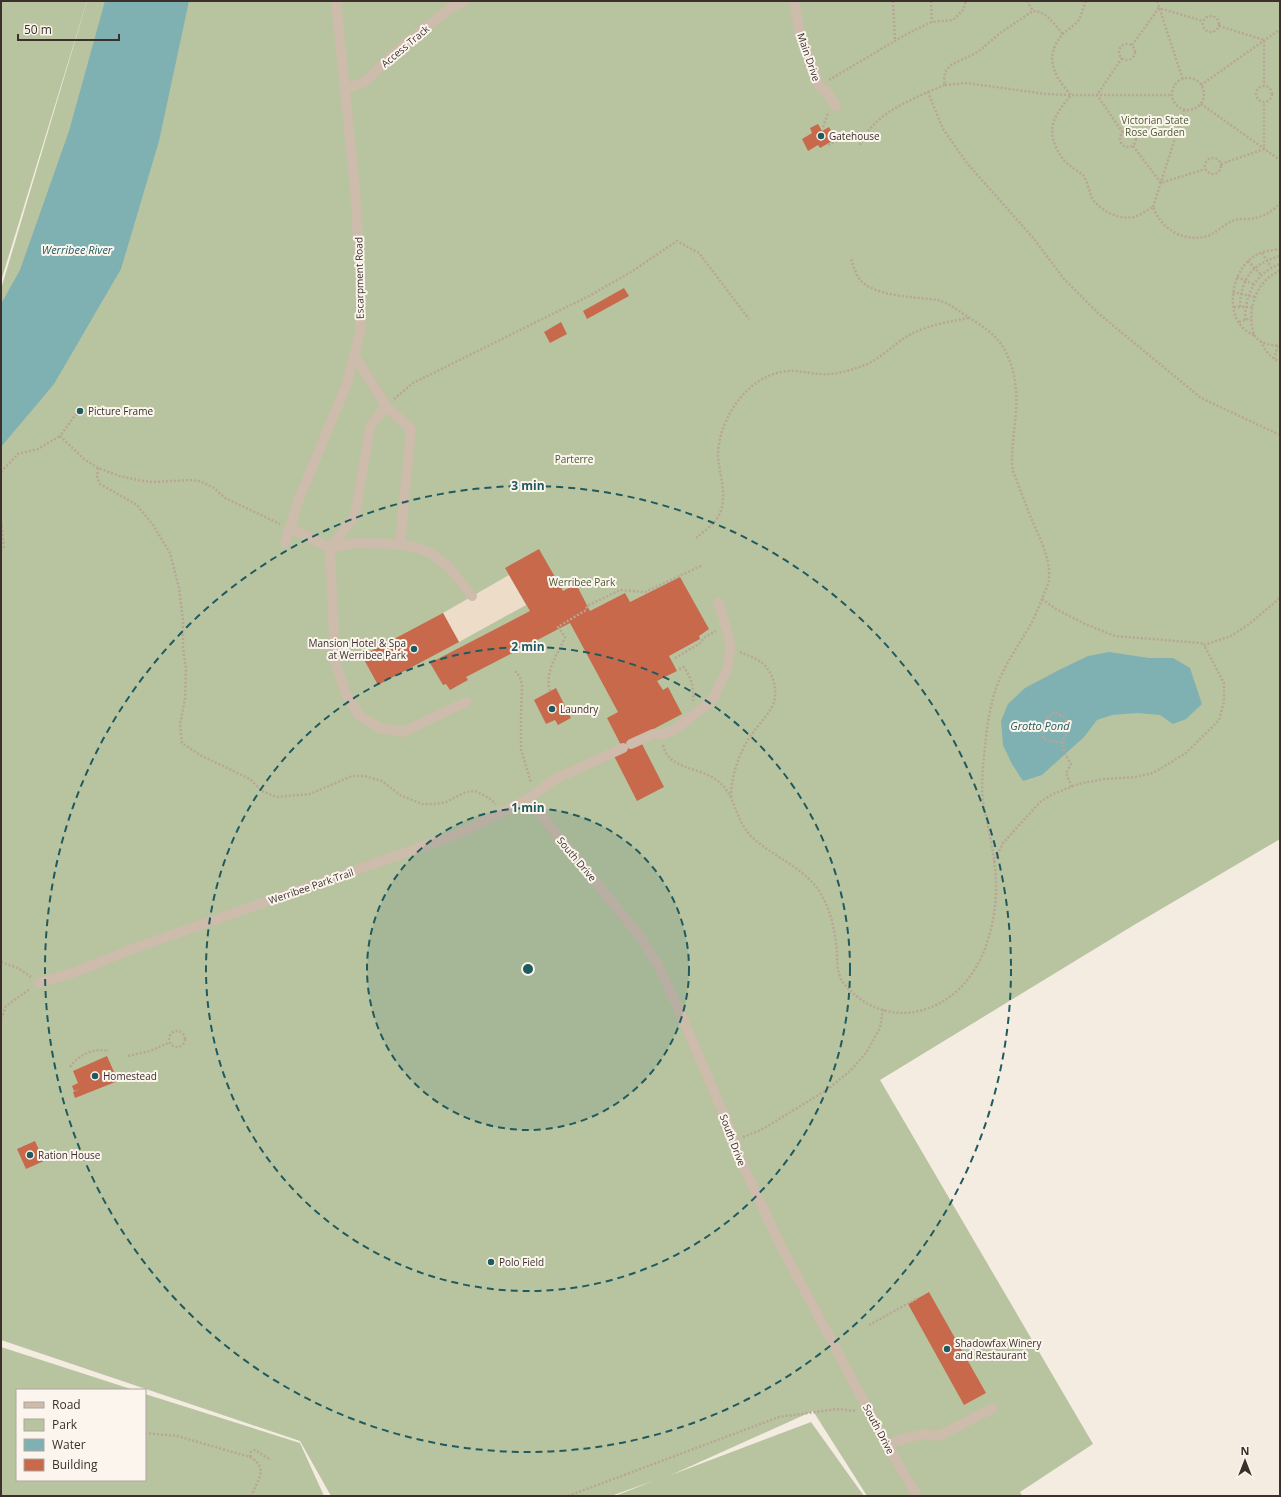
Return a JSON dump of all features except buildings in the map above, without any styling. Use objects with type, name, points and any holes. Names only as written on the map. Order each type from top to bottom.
[{"type":"street","name":"Escarpment Road","points":[[285,543],[299,499],[346,386],[360,332],[361,293],[355,189],[336,1]]},
{"type":"street","name":"Access Track","points":[[346,89],[366,81],[393,54],[450,8],[465,1]]},
{"type":"street","name":"Main Drive","points":[[794,1],[800,32],[819,85],[829,95],[836,106]]},
{"type":"street","points":[[354,355],[386,406],[412,429],[400,544]]},
{"type":"street","points":[[386,406],[370,427],[355,516],[330,548],[335,661],[346,694],[360,716],[380,728],[403,732],[466,702]]},
{"type":"street","points":[[290,528],[330,548],[354,543],[400,544],[418,548],[432,554],[450,567],[472,596]]},
{"type":"street","points":[[665,734],[687,721],[709,703],[720,686],[728,666],[730,647],[718,602]]},
{"type":"street","name":"Werribee Park Trail","points":[[39,983],[76,972],[135,948],[458,834],[531,796],[555,779],[654,734],[665,734]]},
{"type":"street","name":"South Drive","points":[[531,796],[639,935],[658,965],[680,1012],[734,1141],[740,1159],[780,1244],[887,1445],[917,1496]]},
{"type":"street","points":[[887,1445],[923,1434],[939,1436],[993,1408]]},
{"type":"path","points":[[893,1],[895,41]]},
{"type":"path","points":[[931,1],[932,22]]},
{"type":"path","points":[[819,85],[895,41],[932,22],[953,20],[959,16],[966,1]]},
{"type":"path","points":[[1027,1],[1034,11]]},
{"type":"path","points":[[1072,95],[1054,72],[1052,61],[1053,51],[1063,34],[1078,21],[1086,1]]},
{"type":"path","points":[[1157,1],[1183,80]]},
{"type":"path","points":[[1159,8],[1203,21]]},
{"type":"path","points":[[1132,45],[1159,8]]},
{"type":"path","points":[[945,85],[945,72],[952,65],[978,52],[1000,32],[1034,11],[1046,14],[1063,34]]},
{"type":"path","points":[[1209,16],[1214,16],[1218,20],[1219,26],[1215,31],[1209,32],[1204,29],[1203,21],[1209,16]]},
{"type":"path","points":[[1219,26],[1264,40]]},
{"type":"path","points":[[1200,85],[1280,28]]},
{"type":"path","points":[[1264,40],[1264,86]]},
{"type":"path","points":[[1125,44],[1132,45],[1136,50],[1135,55],[1128,60],[1122,58],[1119,52],[1121,46],[1125,44]]},
{"type":"path","points":[[1097,95],[1122,58]]},
{"type":"path","points":[[1189,79],[1194,80],[1200,85],[1204,92],[1204,97],[1200,104],[1194,109],[1184,110],[1176,104],[1172,95],[1175,85],[1183,80],[1189,79]]},
{"type":"path","points":[[860,145],[864,136],[885,115],[905,102],[945,85],[967,83],[1046,94],[1172,95]]},
{"type":"path","points":[[1264,86],[1269,88],[1272,95],[1270,100],[1264,102],[1257,99],[1256,94],[1257,89],[1264,86]]},
{"type":"path","points":[[928,92],[943,129],[967,163],[1034,239],[1064,279],[1098,313],[1200,398],[1280,435]]},
{"type":"path","points":[[1072,95],[1061,108],[1055,118],[1051,130],[1053,141],[1067,164],[1084,176],[1093,199],[1101,209],[1111,214],[1123,217],[1134,217],[1153,207]]},
{"type":"path","points":[[1097,95],[1123,132]]},
{"type":"path","points":[[1264,102],[1264,149]]},
{"type":"path","points":[[1200,104],[1280,160]]},
{"type":"path","points":[[1184,110],[1153,207],[1166,227],[1180,236],[1195,238],[1207,236],[1233,221],[1260,217],[1270,212],[1279,205],[1280,202]]},
{"type":"path","points":[[1129,130],[1136,134],[1136,140],[1133,146],[1126,147],[1122,144],[1120,139],[1123,132],[1129,130]]},
{"type":"path","points":[[828,145],[853,134]]},
{"type":"path","points":[[1133,146],[1161,183]]},
{"type":"path","points":[[1221,164],[1264,149]]},
{"type":"path","points":[[1211,158],[1216,158],[1221,164],[1220,170],[1217,173],[1208,173],[1205,169],[1205,163],[1211,158]]},
{"type":"path","points":[[1161,183],[1205,169]]},
{"type":"path","points":[[386,406],[413,383],[590,296],[631,272],[677,241],[699,253],[749,319]]},
{"type":"path","points":[[1240,307],[1240,294],[1245,281],[1254,268],[1267,260],[1280,256],[1279,249],[1262,253],[1248,261],[1241,268],[1233,292],[1234,307],[1239,322],[1248,333],[1254,335],[1261,341],[1266,352],[1280,362]]},
{"type":"path","points":[[1262,253],[1271,267]]},
{"type":"path","points":[[665,734],[663,746],[665,753],[670,759],[681,765],[695,769],[715,778],[726,788],[737,815],[752,837],[812,882],[820,892],[826,903],[835,934],[837,964],[841,980],[851,991],[868,1004],[907,1014],[928,1009],[946,1000],[959,989],[971,974],[982,956],[990,935],[996,885],[994,862],[983,803],[982,779],[989,716],[998,683],[1034,618],[1049,581],[1047,556],[1013,471],[1011,458],[1017,392],[1013,371],[1006,353],[995,336],[945,302],[880,291],[866,285],[858,277],[851,259]]},
{"type":"path","points":[[1248,261],[1262,275]]},
{"type":"path","points":[[1245,320],[1245,307],[1253,284],[1271,267],[1280,264]]},
{"type":"path","points":[[1254,335],[1251,318],[1255,296],[1264,282],[1280,271]]},
{"type":"path","points":[[1237,277],[1253,284]]},
{"type":"path","points":[[1233,292],[1255,296]]},
{"type":"path","points":[[1234,307],[1252,308]]},
{"type":"path","points":[[696,538],[710,527],[718,517],[723,493],[718,455],[720,440],[730,413],[740,397],[754,384],[773,375],[788,371],[827,374],[840,373],[866,364],[880,357],[895,344],[913,333],[941,324],[969,318]]},
{"type":"path","points":[[1239,322],[1251,318]]},
{"type":"path","points":[[1261,341],[1279,346],[1274,359]]},
{"type":"path","points":[[1,472],[18,454],[38,449],[60,436],[80,411]]},
{"type":"path","points":[[60,436],[85,460],[98,468],[119,476],[143,481],[193,480],[202,482],[214,488],[225,498],[290,528]]},
{"type":"path","points":[[98,468],[97,478],[100,484],[137,504],[170,553],[179,588],[183,620],[183,648],[186,669],[185,699],[180,725],[182,743],[200,755],[250,779],[262,791],[276,797],[310,794],[352,776],[364,776],[382,781],[400,795],[422,804],[446,802],[466,792],[476,791],[489,798],[504,811]]},
{"type":"path","points":[[1,522],[4,547],[1,550]]},
{"type":"path","points":[[550,691],[548,676],[565,637],[558,627],[586,610],[587,606],[620,590],[645,592],[703,565]]},
{"type":"path","points":[[1042,599],[1056,609],[1085,624],[1115,636],[1200,643],[1204,645],[1231,636],[1248,625],[1280,598]]},
{"type":"path","points":[[675,658],[699,644],[705,637],[725,627]]},
{"type":"path","points":[[994,862],[1003,843],[1040,802],[1053,794],[1072,787],[1104,779],[1135,777],[1153,773],[1186,753],[1219,720],[1224,702],[1224,684],[1204,645]]},
{"type":"path","points":[[731,798],[733,775],[744,747],[773,706],[776,692],[773,680],[768,669],[763,663],[734,649]]},
{"type":"path","points":[[679,669],[684,667],[694,686],[693,703],[687,721]]},
{"type":"path","points":[[515,670],[520,677],[522,685],[521,749],[529,778],[531,796]]},
{"type":"path","points":[[1062,743],[1044,739],[1041,734],[1042,727],[1046,719],[1054,712],[1064,717],[1069,728],[1062,743],[1065,754],[1072,764],[1066,773],[1072,787]]},
{"type":"path","points":[[1,962],[18,968],[39,983],[6,1006],[1,1019]]},
{"type":"path","points":[[734,1141],[761,1130],[828,1089],[850,1071],[866,1053],[880,1028],[883,1009]]},
{"type":"path","points":[[174,1032],[180,1032],[184,1037],[184,1042],[180,1046],[172,1045],[170,1042],[170,1036],[174,1032]]},
{"type":"path","points":[[128,1056],[150,1051],[170,1042]]},
{"type":"path","points":[[70,1067],[78,1058],[88,1052],[100,1049],[109,1051]]},
{"type":"path","points":[[869,1326],[918,1298]]},
{"type":"path","points":[[568,1496],[779,1417],[837,1408],[871,1413]]},
{"type":"path","points":[[146,1433],[177,1436],[250,1457],[257,1461],[261,1466],[261,1473],[251,1496]]},
{"type":"path","points":[[250,1457],[251,1452],[254,1450],[271,1460]]},
{"type":"green space","points":[[1,1],[87,1],[1,281]]},
{"type":"green space","name":"Werribee Park","points":[[87,1],[1280,1],[1280,839],[1134,925],[880,1080],[1093,1444],[1020,1492],[1022,1496],[867,1496],[813,1411],[671,1475],[811,1422],[864,1496],[615,1496],[653,1481],[611,1496],[331,1496],[300,1441],[1,1340],[1,289]]},
{"type":"green space","points":[[1,1347],[131,1389],[16,1389],[16,1481],[146,1481],[146,1394],[300,1443],[324,1496],[1,1496]]},
{"type":"shaded area","points":[[509,575],[526,605],[459,642],[443,613]]},
{"type":"water","name":"Werribee River","points":[[105,1],[189,1],[159,141],[121,269],[54,384],[1,447],[1,304],[20,270],[69,131]]},
{"type":"water","name":"Grotto Pond","points":[[1109,652],[1149,658],[1173,658],[1190,668],[1202,704],[1186,719],[1173,724],[1160,715],[1137,713],[1112,715],[1097,720],[1084,737],[1042,775],[1023,781],[1012,764],[1003,745],[1001,721],[1008,704],[1025,688],[1059,670],[1088,656]]},
{"type":"place","name":"Gatehouse","points":[[821,136]]},
{"type":"place","name":"Picture Frame","points":[[80,411]]},
{"type":"place","name":"Mansion Hotel & Spa at Werribee Park","points":[[414,649]]},
{"type":"place","name":"Laundry","points":[[552,709]]},
{"type":"place","name":"Homestead","points":[[95,1076]]},
{"type":"place","name":"Ration House","points":[[30,1155]]},
{"type":"place","name":"Polo Field","points":[[491,1262]]},
{"type":"place","name":"Shadowfax Winery and Restaurant","points":[[947,1349]]},
{"type":"park label","name":"Victorian State Rose Garden","points":[[1155,126]]},
{"type":"park label","name":"Parterre","points":[[574,459]]}]
